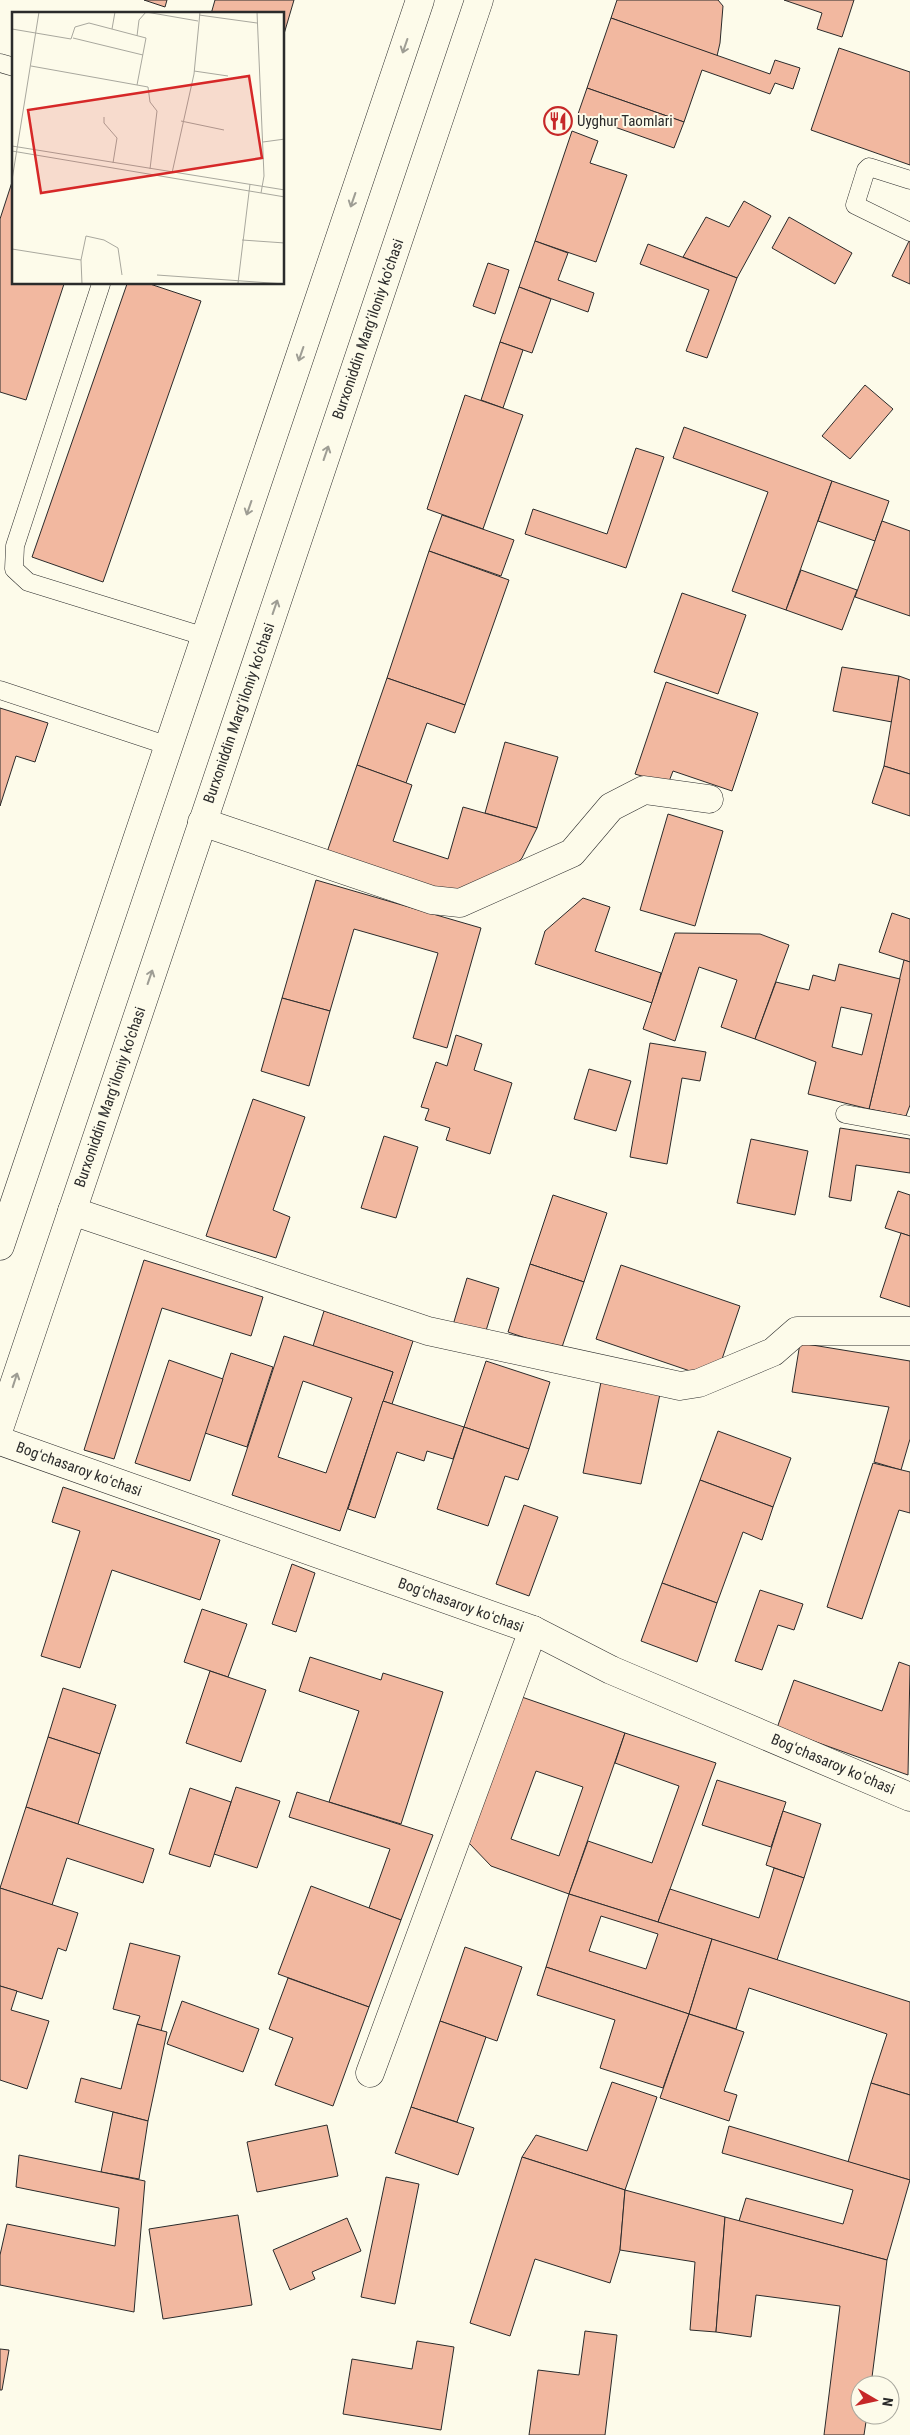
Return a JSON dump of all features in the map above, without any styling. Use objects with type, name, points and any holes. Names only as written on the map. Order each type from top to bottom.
[{"type":"street","points":[[0,1246],[420,0]]},
{"type":"street","name":"Burxoniddin Marg’iloniy ko’chasi","points":[[0,1426],[479,0]]},
{"type":"street","points":[[202,822],[432,900],[460,903],[572,852],[611,807],[644,790],[709,799]]},
{"type":"street","points":[[72,1211],[428,1331],[680,1386],[699,1383],[773,1352],[797,1331],[910,1331]]},
{"type":"street","name":"Bogʻchasaroy koʻchasi","points":[[0,1440],[533,1630],[611,1670],[910,1797]]},
{"type":"street","points":[[370,2073],[533,1630]]},
{"type":"lane","points":[[910,180],[869,167],[866,170],[855,200],[858,208],[910,232]]},
{"type":"lane","points":[[101,285],[15,546],[14,569],[28,582],[206,637]]},
{"type":"lane","points":[[0,690],[169,746]]},
{"type":"lane","points":[[845,1114],[910,1126]]},
{"type":"building","points":[[144,0],[167,0],[165,7]]},
{"type":"building","points":[[215,0],[294,0],[285,31],[285,12],[212,12]]},
{"type":"building","points":[[617,0],[718,0],[723,6],[717,56],[611,18]]},
{"type":"building","points":[[784,0],[854,0],[842,37],[817,29],[822,13]]},
{"type":"building","points":[[611,18],[770,74],[775,60],[800,68],[793,89],[775,83],[770,94],[702,70],[684,122],[587,88]]},
{"type":"building","points":[[839,48],[910,72],[910,165],[811,130]]},
{"type":"building","points":[[587,88],[684,122],[674,148],[578,114]]},
{"type":"building","points":[[572,131],[598,141],[590,163],[627,175],[596,262],[535,241]]},
{"type":"building","points":[[12,182],[12,285],[64,285],[26,400],[0,392],[0,219]]},
{"type":"building","points":[[744,201],[771,216],[737,278],[683,257],[706,217],[729,227]]},
{"type":"building","points":[[789,217],[852,253],[835,284],[772,248]]},
{"type":"building","points":[[535,241],[568,253],[558,280],[594,293],[588,312],[519,287]]},
{"type":"building","points":[[910,241],[910,284],[892,276]]},
{"type":"building","points":[[648,244],[737,278],[707,358],[686,351],[709,290],[640,264]]},
{"type":"building","points":[[488,263],[509,270],[495,314],[473,306]]},
{"type":"building","points":[[127,285],[153,285],[201,301],[103,582],[32,557]]},
{"type":"building","points":[[519,287],[551,299],[532,353],[500,342]]},
{"type":"building","points":[[500,342],[523,350],[503,408],[481,400]]},
{"type":"building","points":[[865,385],[893,409],[850,459],[822,436]]},
{"type":"building","points":[[465,395],[523,415],[483,529],[427,509]]},
{"type":"building","points":[[684,427],[832,481],[786,610],[732,591],[768,492],[673,458]]},
{"type":"building","points":[[636,448],[664,457],[626,568],[525,534],[533,509],[607,534]]},
{"type":"building","points":[[832,481],[889,501],[875,541],[818,521]]},
{"type":"building","points":[[442,515],[514,540],[501,576],[429,551]]},
{"type":"building","points":[[882,521],[910,531],[910,616],[855,597]]},
{"type":"building","points":[[429,551],[509,580],[465,705],[387,678]]},
{"type":"building","points":[[801,570],[857,590],[842,630],[786,610]]},
{"type":"building","points":[[682,593],[746,615],[718,694],[654,672]]},
{"type":"building","points":[[842,667],[899,676],[892,722],[833,711]]},
{"type":"building","points":[[899,676],[910,680],[910,774],[884,766]]},
{"type":"building","points":[[387,678],[465,705],[455,733],[427,723],[406,783],[357,765]]},
{"type":"building","points":[[666,682],[758,713],[732,791],[673,771],[668,784],[635,774]]},
{"type":"building","points":[[0,708],[48,723],[35,762],[16,756],[0,806]]},
{"type":"building","points":[[505,742],[558,757],[537,828],[485,813]]},
{"type":"building","points":[[357,765],[412,785],[393,841],[448,859],[463,807],[537,828],[522,858],[511,870],[459,894],[326,855]]},
{"type":"building","points":[[884,766],[910,774],[910,816],[872,803]]},
{"type":"building","points":[[668,814],[723,831],[695,926],[640,910]]},
{"type":"building","points":[[316,880],[481,928],[447,1048],[413,1038],[438,953],[354,929],[330,1011],[282,998]]},
{"type":"building","points":[[583,898],[610,907],[595,951],[661,973],[652,1003],[535,964],[545,931]]},
{"type":"building","points":[[892,913],[910,919],[910,962],[879,952]]},
{"type":"building","points":[[675,933],[760,934],[789,945],[755,1039],[721,1027],[737,980],[699,967],[675,1041],[643,1029]]},
{"type":"building","points":[[904,960],[910,962],[910,1105],[906,1116],[869,1109]]},
{"type":"building","points":[[839,964],[900,979],[869,1109],[808,1094],[816,1062],[755,1039],[776,982],[809,990],[813,975],[835,981]],"holes":[[[841,1007],[872,1014],[862,1055],[832,1047]]]},
{"type":"building","points":[[282,998],[330,1011],[309,1086],[261,1071]]},
{"type":"building","points":[[456,1035],[482,1044],[474,1070],[512,1083],[490,1154],[446,1140],[450,1128],[425,1120],[429,1109],[421,1107],[436,1062],[447,1066]]},
{"type":"building","points":[[650,1043],[706,1052],[700,1081],[682,1078],[667,1164],[630,1157]]},
{"type":"building","points":[[589,1069],[631,1081],[616,1131],[574,1119]]},
{"type":"building","points":[[253,1099],[305,1117],[273,1210],[290,1217],[276,1258],[206,1236]]},
{"type":"building","points":[[840,1128],[910,1139],[910,1173],[856,1165],[851,1201],[829,1197]]},
{"type":"building","points":[[384,1136],[418,1147],[396,1218],[361,1208]]},
{"type":"building","points":[[751,1139],[808,1151],[795,1215],[737,1203]]},
{"type":"building","points":[[898,1191],[910,1195],[910,1236],[885,1228]]},
{"type":"building","points":[[553,1195],[607,1213],[584,1282],[530,1264]]},
{"type":"building","points":[[901,1233],[910,1236],[910,1307],[880,1297]]},
{"type":"building","points":[[144,1260],[263,1297],[251,1336],[162,1308],[114,1459],[84,1450]]},
{"type":"building","points":[[530,1264],[584,1282],[561,1350],[508,1332]]},
{"type":"building","points":[[621,1265],[740,1306],[720,1365],[696,1373],[596,1339]]},
{"type":"building","points":[[467,1278],[499,1288],[485,1334],[453,1325]]},
{"type":"building","points":[[324,1311],[413,1341],[392,1404],[383,1401],[393,1372],[313,1346]]},
{"type":"building","points":[[284,1336],[393,1372],[340,1531],[232,1495]],"holes":[[[303,1381],[352,1398],[326,1473],[278,1457]]]},
{"type":"building","points":[[800,1343],[910,1361],[910,1439],[901,1470],[874,1462],[889,1407],[792,1392]]},
{"type":"building","points":[[231,1353],[273,1367],[247,1447],[205,1433]]},
{"type":"building","points":[[169,1360],[223,1379],[190,1481],[135,1463]]},
{"type":"building","points":[[486,1361],[550,1382],[529,1449],[464,1427]]},
{"type":"building","points":[[601,1382],[660,1394],[641,1484],[583,1473]]},
{"type":"building","points":[[383,1401],[464,1427],[453,1459],[427,1451],[424,1461],[397,1452],[375,1518],[348,1509]]},
{"type":"building","points":[[464,1427],[529,1449],[518,1480],[505,1476],[488,1526],[437,1509]]},
{"type":"building","points":[[718,1431],[791,1458],[773,1507],[700,1480]]},
{"type":"building","points":[[873,1463],[910,1472],[910,1513],[899,1510],[862,1619],[827,1607]]},
{"type":"building","points":[[700,1480],[773,1507],[762,1540],[743,1532],[717,1603],[662,1583]]},
{"type":"building","points":[[63,1487],[220,1540],[200,1600],[112,1570],[80,1668],[41,1656],[80,1531],[52,1522]]},
{"type":"building","points":[[524,1505],[558,1517],[529,1596],[496,1584]]},
{"type":"building","points":[[292,1564],[315,1573],[296,1632],[272,1624]]},
{"type":"building","points":[[662,1583],[717,1603],[697,1662],[641,1641]]},
{"type":"building","points":[[760,1590],[803,1604],[794,1630],[778,1625],[762,1670],[735,1661]]},
{"type":"building","points":[[202,1609],[247,1624],[228,1677],[184,1662]]},
{"type":"building","points":[[310,1657],[381,1680],[383,1673],[443,1692],[401,1824],[329,1802],[359,1711],[299,1691]]},
{"type":"building","points":[[899,1662],[910,1666],[908,1775],[777,1728],[794,1680],[882,1711]]},
{"type":"building","points":[[210,1671],[266,1690],[241,1762],[186,1743]]},
{"type":"building","points":[[63,1688],[116,1705],[100,1754],[48,1737]]},
{"type":"building","points":[[519,1696],[625,1733],[569,1894],[491,1866],[469,1843]],"holes":[[[536,1771],[583,1787],[559,1856],[511,1839]]]},
{"type":"building","points":[[625,1733],[716,1763],[658,1922],[569,1894],[588,1841],[652,1863],[679,1786],[615,1763]]},
{"type":"building","points":[[48,1737],[100,1754],[78,1824],[26,1807]]},
{"type":"building","points":[[717,1780],[786,1802],[771,1847],[702,1825]]},
{"type":"building","points":[[236,1787],[280,1801],[257,1868],[214,1854]]},
{"type":"building","points":[[190,1788],[231,1802],[210,1867],[169,1854]]},
{"type":"building","points":[[297,1792],[433,1835],[401,1920],[369,1908],[390,1849],[289,1817]]},
{"type":"building","points":[[26,1807],[154,1849],[143,1883],[67,1858],[52,1905],[0,1888]]},
{"type":"building","points":[[783,1811],[821,1824],[804,1878],[766,1865]]},
{"type":"building","points":[[774,1868],[804,1878],[777,1960],[658,1922],[670,1889],[759,1918]]},
{"type":"building","points":[[311,1886],[401,1920],[369,2007],[278,1974]]},
{"type":"building","points":[[0,1888],[78,1913],[66,1951],[58,1948],[42,1999],[0,1986]]},
{"type":"building","points":[[569,1894],[712,1939],[689,2014],[546,1967]],"holes":[[[601,1916],[658,1934],[646,1969],[589,1951]]]},
{"type":"building","points":[[712,1939],[910,2002],[910,2095],[871,2083],[887,2034],[749,1988],[736,2029],[689,2014]]},
{"type":"building","points":[[130,1943],[180,1956],[161,2031],[137,2024],[140,2016],[113,2009]]},
{"type":"building","points":[[465,1947],[522,1967],[497,2041],[440,2021]]},
{"type":"building","points":[[546,1967],[689,2014],[663,2088],[600,2068],[615,2020],[537,1995]]},
{"type":"building","points":[[288,1978],[369,2007],[333,2106],[275,2085],[293,2038],[269,2029]]},
{"type":"building","points":[[0,1986],[17,1991],[11,2010],[49,2021],[27,2089],[0,2080]]},
{"type":"building","points":[[182,2001],[259,2029],[243,2072],[167,2044]]},
{"type":"building","points":[[689,2014],[744,2032],[724,2091],[737,2095],[729,2121],[660,2098]]},
{"type":"building","points":[[440,2021],[486,2037],[457,2122],[411,2107]]},
{"type":"building","points":[[137,2024],[167,2032],[148,2121],[75,2102],[81,2078],[121,2089]]},
{"type":"building","points":[[612,2082],[657,2097],[625,2190],[522,2157],[536,2135],[587,2151]]},
{"type":"building","points":[[871,2083],[910,2095],[910,2180],[848,2162]]},
{"type":"building","points":[[411,2107],[474,2128],[458,2175],[395,2153]]},
{"type":"building","points":[[113,2112],[148,2121],[139,2179],[101,2172]]},
{"type":"building","points":[[327,2125],[338,2176],[257,2192],[247,2142]]},
{"type":"building","points":[[729,2126],[910,2180],[887,2260],[739,2221],[746,2198],[843,2224],[853,2190],[722,2153]]},
{"type":"building","points":[[19,2155],[145,2181],[134,2312],[0,2285],[0,2255],[7,2224],[115,2246],[119,2208],[16,2187]]},
{"type":"building","points":[[522,2157],[625,2190],[620,2250],[610,2283],[535,2259],[510,2336],[470,2323]]},
{"type":"building","points":[[386,2177],[419,2184],[395,2304],[361,2297]]},
{"type":"building","points":[[625,2190],[725,2217],[716,2332],[690,2330],[695,2262],[620,2250]]},
{"type":"building","points":[[238,2215],[252,2305],[163,2319],[149,2229]]},
{"type":"building","points":[[725,2217],[887,2260],[872,2375],[850,2375],[850,2425],[866,2425],[864,2435],[824,2435],[840,2306],[756,2295],[751,2337],[716,2332]]},
{"type":"building","points":[[347,2218],[361,2251],[312,2272],[315,2279],[290,2290],[273,2250]]},
{"type":"building","points":[[585,2331],[617,2335],[605,2435],[529,2435],[538,2370],[579,2375]]},
{"type":"building","points":[[417,2341],[454,2347],[441,2430],[343,2414],[352,2359],[412,2369]]},
{"type":"building","points":[[0,2349],[9,2350],[2,2390],[0,2390]]},
{"type":"place","name":"Uyghur Taomlari","points":[[558,121]]}]
